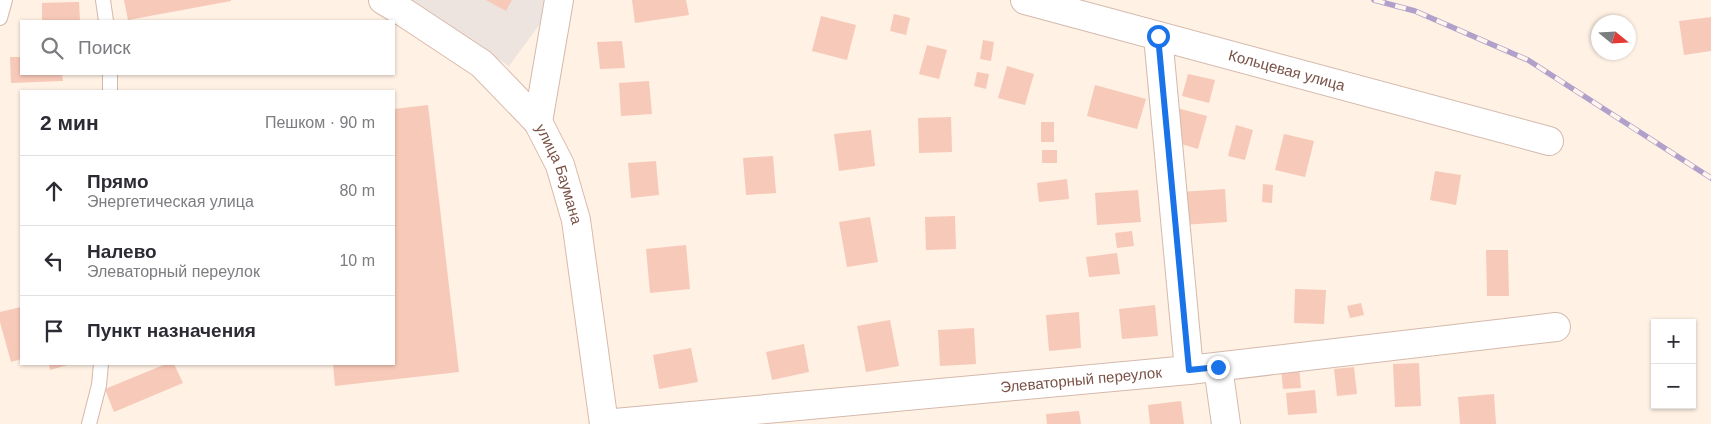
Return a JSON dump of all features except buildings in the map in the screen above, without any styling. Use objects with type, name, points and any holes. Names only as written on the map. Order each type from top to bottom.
[{"type":"street","name":"улица Баумана","points":[[383,0],[482,64],[538,122],[560,165],[576,220],[604,424]]},
{"type":"street","points":[[538,122],[559,0]]},
{"type":"street","name":"Кольцевая улица","points":[[1026,0],[1549,141]]},
{"type":"street","points":[[1158,36],[1189,370]]},
{"type":"street","name":"Элеваторный переулок","points":[[604,424],[1189,370],[1556,327]]},
{"type":"street","points":[[1218,367],[1226,424]]},
{"type":"lane","points":[[0,18],[5,0]]},
{"type":"lane","points":[[102,0],[106,20]]},
{"type":"lane","points":[[110,75],[110,90]]},
{"type":"lane","points":[[89,424],[100,385],[101,365]]},
{"type":"shaded area","points":[[405,0],[549,0],[545,17],[509,66]]},
{"type":"railway","points":[[1374,0],[1415,11],[1528,60],[1711,178]]},
{"type":"route","points":[[1158,36],[1189,370],[1218,367]]}]
